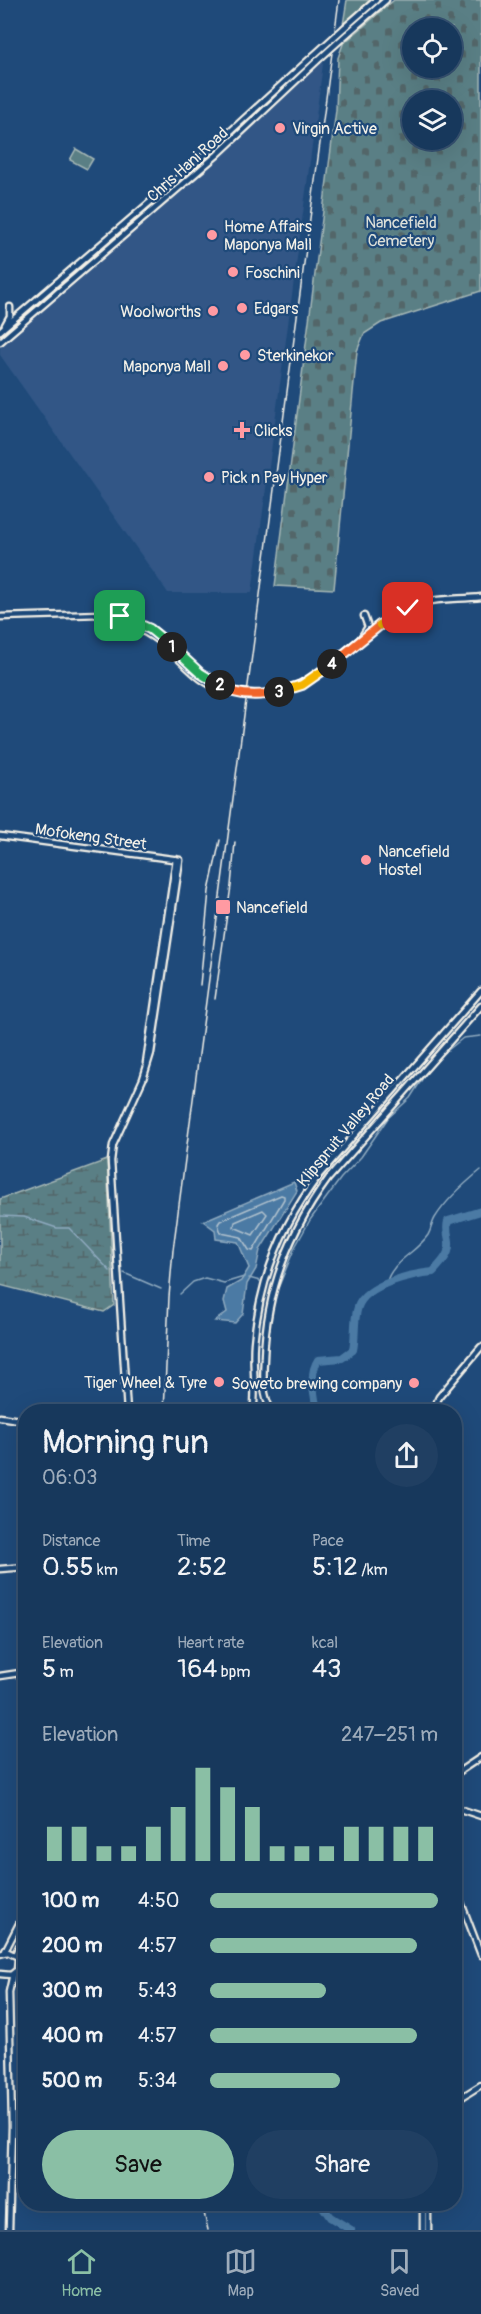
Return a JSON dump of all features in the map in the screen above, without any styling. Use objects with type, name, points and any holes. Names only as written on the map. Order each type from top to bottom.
[{"type":"main road","name":"Chris Hani Road","points":[[0,342],[211,161],[344,28],[376,0]]},
{"type":"main road","name":"Chris Hani Road","points":[[1,330],[386,0]]},
{"type":"main road","points":[[1,330],[9,318],[10,307]]},
{"type":"main road","points":[[0,617],[95,615],[118,621],[155,638],[195,675],[227,690],[257,694],[280,692],[310,680],[392,616],[414,605],[440,599],[481,597]]},
{"type":"main road","points":[[358,643],[368,627],[364,616]]},
{"type":"main road","name":"Mofokeng Street","points":[[0,836],[178,860],[152,1053],[113,1145],[111,1161],[126,1404]]},
{"type":"main road","name":"Klipspruit Valley Road","points":[[255,1404],[254,1345],[258,1310],[269,1268],[287,1226],[304,1195],[320,1174],[481,991]]},
{"type":"main road","name":"Klipspruit Valley Road","points":[[268,1404],[265,1395],[264,1341],[273,1288],[296,1231],[328,1179],[481,1006]]},
{"type":"main road","points":[[436,1404],[481,1347]]},
{"type":"main road","points":[[0,1417],[18,1420]]},
{"type":"main road","points":[[0,1569],[18,1568]]},
{"type":"main road","points":[[0,1676],[18,1673]]},
{"type":"main road","points":[[462,1770],[481,1757]]},
{"type":"main road","points":[[462,1810],[481,1816]]},
{"type":"main road","points":[[462,1905],[481,1955]]},
{"type":"main road","points":[[16,1956],[3,1951],[18,1924]]},
{"type":"main road","points":[[18,1952],[16,1956],[18,1962]]},
{"type":"main road","points":[[9,2230],[12,2126],[9,1992],[13,1974],[18,1966]]},
{"type":"main road","points":[[0,1974],[6,1976],[13,1974]]},
{"type":"main road","points":[[462,2097],[481,2085]]},
{"type":"main road","points":[[424,2211],[425,2230]]},
{"type":"main road","points":[[425,2230],[427,2211]]},
{"type":"shaded area","name":"Maponya Mall","points":[[324,57],[252,593],[168,593],[0,355],[0,344]]},
{"type":"green space","points":[[347,0],[372,0],[343,25]]},
{"type":"green space","name":"Nancefield Cemetery","points":[[394,0],[481,0],[481,291],[381,323],[364,334],[357,351],[334,589],[275,586],[336,110],[338,58],[343,44]]},
{"type":"green space","points":[[76,149],[93,159],[87,169],[70,160]]},
{"type":"green space","points":[[107,1160],[114,1305],[104,1312],[0,1285],[0,1199]]},
{"type":"water","points":[[294,1182],[297,1191],[260,1250],[256,1269],[247,1284],[243,1314],[235,1323],[215,1321],[227,1312],[224,1301],[227,1289],[241,1281],[249,1268],[238,1242],[216,1239],[215,1230],[203,1221]]},
{"type":"waterway","points":[[279,1286],[295,1247],[310,1220],[341,1178],[361,1157],[388,1118],[410,1098],[426,1073],[443,1054],[463,1038],[481,1036]]},
{"type":"waterway","points":[[386,1284],[398,1263],[423,1242],[435,1218],[445,1205],[481,1170]]},
{"type":"waterway","points":[[316,1404],[313,1385],[315,1366],[318,1360],[342,1358],[353,1350],[356,1312],[363,1299],[380,1286],[414,1275],[433,1272],[449,1250],[448,1221],[481,1211]]},
{"type":"waterway","points":[[0,1216],[24,1217],[57,1228],[69,1228],[110,1271]]},
{"type":"waterway","points":[[124,1273],[161,1289]]},
{"type":"waterway","points":[[180,1294],[193,1282],[205,1278],[224,1283],[244,1277]]},
{"type":"waterway","points":[[249,1278],[260,1281]]},
{"type":"waterway","points":[[326,2211],[330,2217],[351,2230]]},
{"type":"railway","points":[[164,1404],[173,1250],[339,0]]},
{"type":"railway","points":[[200,985],[209,891],[220,840]]},
{"type":"railway","points":[[215,999],[235,842]]},
{"type":"railway","points":[[204,2211],[208,2230]]},
{"type":"place","name":"Virgin Active","points":[[280,128]]},
{"type":"place","name":"Home Affairs Maponya Mall","points":[[212,235]]},
{"type":"place","name":"Foschini","points":[[233,272]]},
{"type":"place","name":"Edgars","points":[[242,308]]},
{"type":"place","name":"Woolworths","points":[[213,311]]},
{"type":"place","name":"Sterkinekor","points":[[245,355]]},
{"type":"place","name":"Maponya Mall","points":[[223,366]]},
{"type":"place","name":"Clicks","points":[[242,430]]},
{"type":"place","name":"Pick n Pay Hyper","points":[[209,477]]},
{"type":"place","name":"Nancefield Hostel","points":[[366,860]]},
{"type":"place","name":"Nancefield","points":[[223,907]]},
{"type":"place","name":"Tiger Wheel & Tyre","points":[[219,1382]]},
{"type":"place","name":"Soweto brewing company","points":[[414,1383]]},
{"type":"route","points":[[120,616],[156,633],[200,673],[227,690],[237,693],[268,694],[302,685],[392,616],[408,608]]}]
